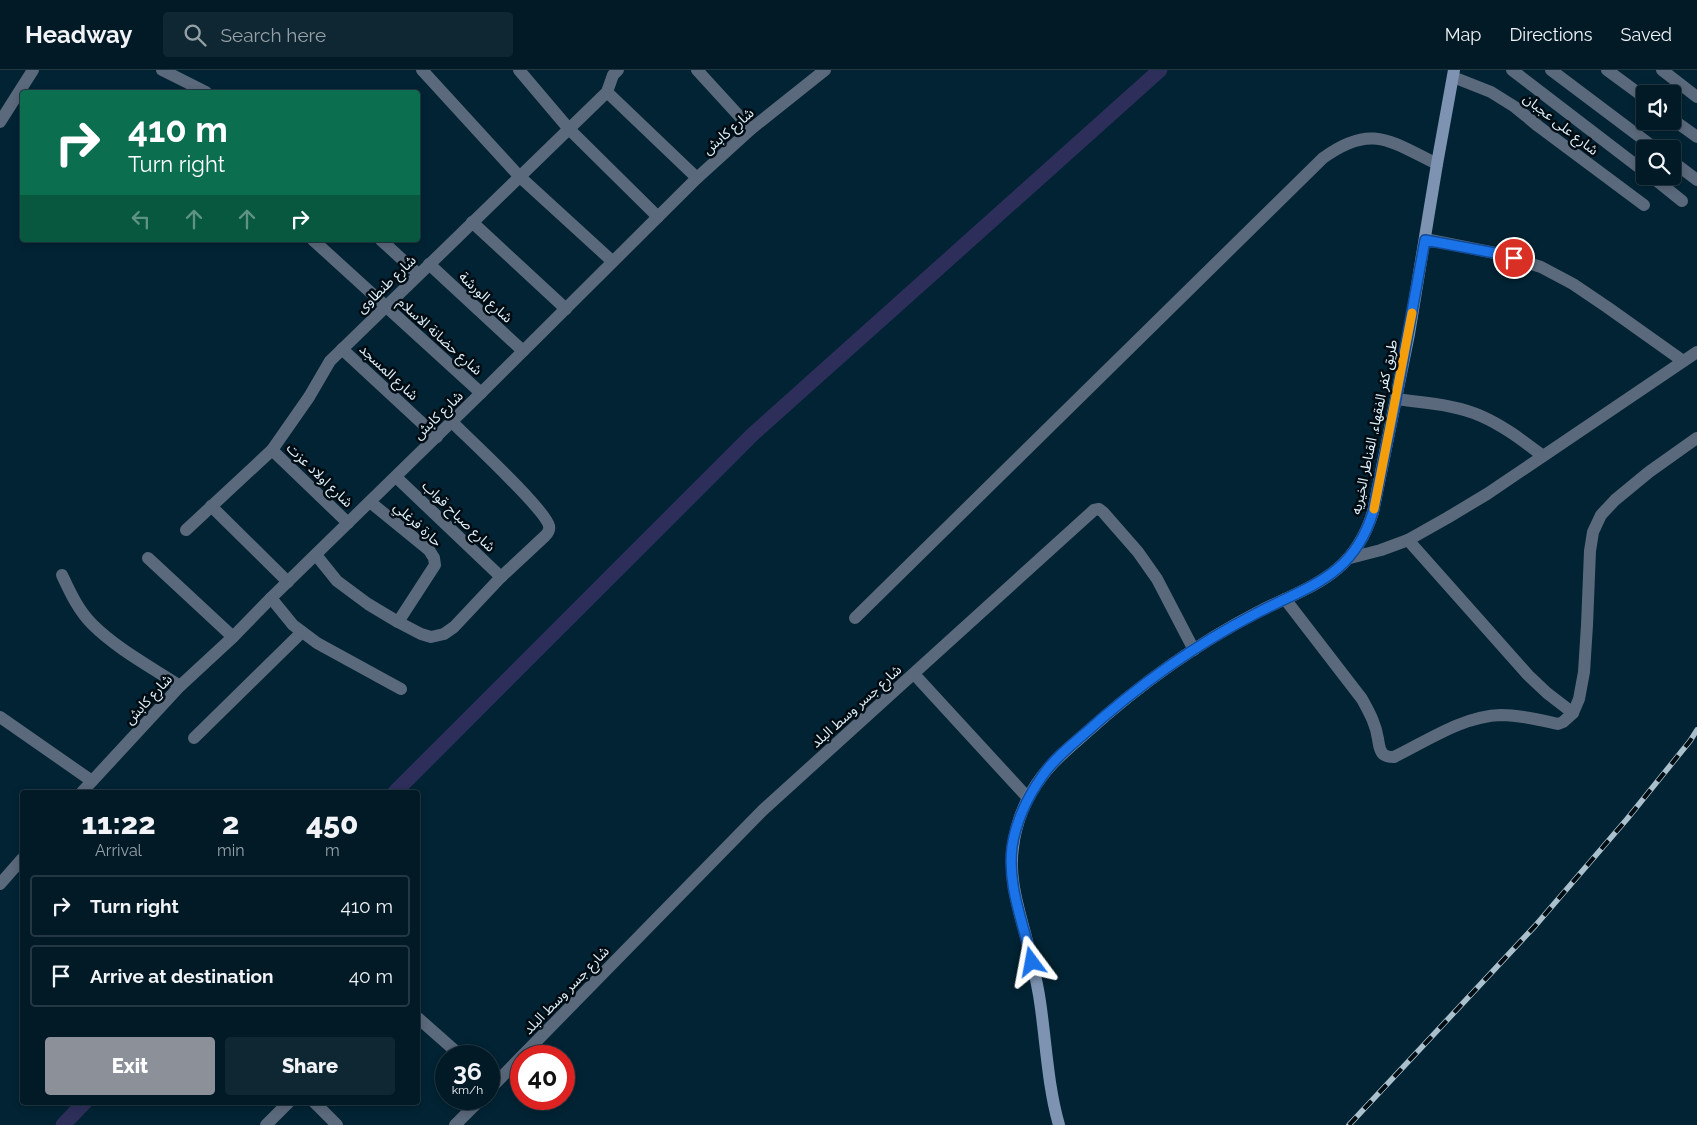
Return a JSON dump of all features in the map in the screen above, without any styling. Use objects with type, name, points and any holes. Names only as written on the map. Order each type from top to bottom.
[{"type":"street","points":[[20,90],[33,70]]},
{"type":"street","points":[[162,70],[202,90]]},
{"type":"street","points":[[422,70],[519,176],[612,261]]},
{"type":"street","points":[[519,70],[569,129],[658,216]]},
{"type":"street","points":[[696,70],[751,129]]},
{"type":"street","points":[[1512,70],[1636,165]]},
{"type":"street","points":[[1551,70],[1644,140]]},
{"type":"street","points":[[1607,70],[1636,91]]},
{"type":"street","points":[[1662,70],[1697,97]]},
{"type":"street","name":"شارع طنطاوى","points":[[186,530],[272,450],[309,397],[330,361],[607,92],[613,72]]},
{"type":"street","name":"شارع كابش","points":[[84,790],[180,686],[233,637],[437,437],[658,216],[751,129],[820,72]]},
{"type":"street","name":"طريق كفر الفقهاء, القناطر الخيريه","points":[[1059,1125],[1051,1090],[1039,994],[1015,899],[1012,847],[1018,822],[1028,798],[1044,773],[1085,734],[1149,681],[1231,627],[1323,580],[1338,570],[1360,544],[1368,529],[1373,512],[1396,399],[1454,73]]},
{"type":"street","name":"شارع على عجبان","points":[[1454,73],[1515,107],[1644,205]]},
{"type":"street","points":[[0,122],[20,90]]},
{"type":"street","points":[[607,92],[697,178]]},
{"type":"street","points":[[1681,126],[1697,138]]},
{"type":"street","points":[[855,618],[1323,158],[1338,146],[1355,139],[1370,138],[1390,141],[1437,164]]},
{"type":"street","points":[[1681,168],[1697,180]]},
{"type":"street","points":[[1662,185],[1682,201]]},
{"type":"street","points":[[472,222],[566,309]]},
{"type":"street","points":[[1425,240],[1500,254],[1541,267],[1574,284],[1683,361]]},
{"type":"street","name":"شارع حضانة الاسلام","points":[[315,242],[481,393]]},
{"type":"street","points":[[383,242],[418,274]]},
{"type":"street","name":"شارع الورشة","points":[[429,264],[523,352]]},
{"type":"street","name":"شارع المسجد","points":[[342,349],[437,437]]},
{"type":"street","points":[[1350,558],[1381,550],[1408,540],[1487,494],[1697,352]]},
{"type":"street","points":[[1396,399],[1451,408],[1479,415],[1502,426],[1543,456]]},
{"type":"street","points":[[316,555],[337,580],[368,604],[421,634],[432,637],[444,634],[454,627],[501,577],[545,536],[549,526],[542,514],[517,486],[452,422]]},
{"type":"street","points":[[1284,599],[1362,699],[1372,715],[1382,753],[1388,756],[1394,757],[1461,724],[1479,718],[1501,715],[1524,716],[1558,724],[1564,722],[1573,714],[1579,699],[1584,672],[1590,550],[1594,532],[1601,515],[1615,500],[1649,472],[1697,438]]},
{"type":"street","name":"شارع اولاد عزت","points":[[272,450],[348,523]]},
{"type":"street","name":"شارع صباح قواب","points":[[396,476],[501,577]]},
{"type":"street","name":"حارة فرغلي","points":[[370,502],[429,550],[434,558],[435,566],[398,622]]},
{"type":"street","points":[[211,506],[288,582]]},
{"type":"street","name":"شارع جسر وسط البلد","points":[[534,1045],[763,810],[1090,513],[1099,509],[1103,512],[1138,552],[1157,579],[1194,650]]},
{"type":"street","points":[[1408,540],[1528,674],[1547,693],[1573,714]]},
{"type":"street","points":[[148,558],[233,637]]},
{"type":"street","points":[[62,575],[74,600],[91,623],[112,642],[180,686]]},
{"type":"street","points":[[271,598],[293,625],[317,643],[401,689]]},
{"type":"street","points":[[194,738],[302,632]]},
{"type":"street","points":[[914,674],[1028,798]]},
{"type":"street","points":[[0,717],[92,781]]},
{"type":"street","points":[[0,884],[20,861]]},
{"type":"street","points":[[420,1020],[449,1045]]},
{"type":"street","name":"شارع جسر وسط البلد","points":[[500,1077],[510,1068]]},
{"type":"street","points":[[273,1123],[287,1105]]},
{"type":"street","points":[[317,1105],[337,1125]]},
{"type":"street","points":[[455,1125],[470,1110]]},
{"type":"waterway","points":[[397,790],[752,435],[1160,70]]},
{"type":"waterway","points":[[63,1125],[82,1105]]},
{"type":"railway","points":[[1349,1125],[1535,926],[1627,819],[1697,730]]},
{"type":"slow traffic","points":[[1374,509],[1412,313]]},
{"type":"route","points":[[1032,962],[1015,899],[1012,847],[1018,822],[1028,798],[1044,773],[1105,715],[1149,681],[1194,650],[1254,614],[1323,580],[1338,570],[1350,558],[1368,529],[1373,512],[1409,334],[1425,240],[1514,258]]}]
